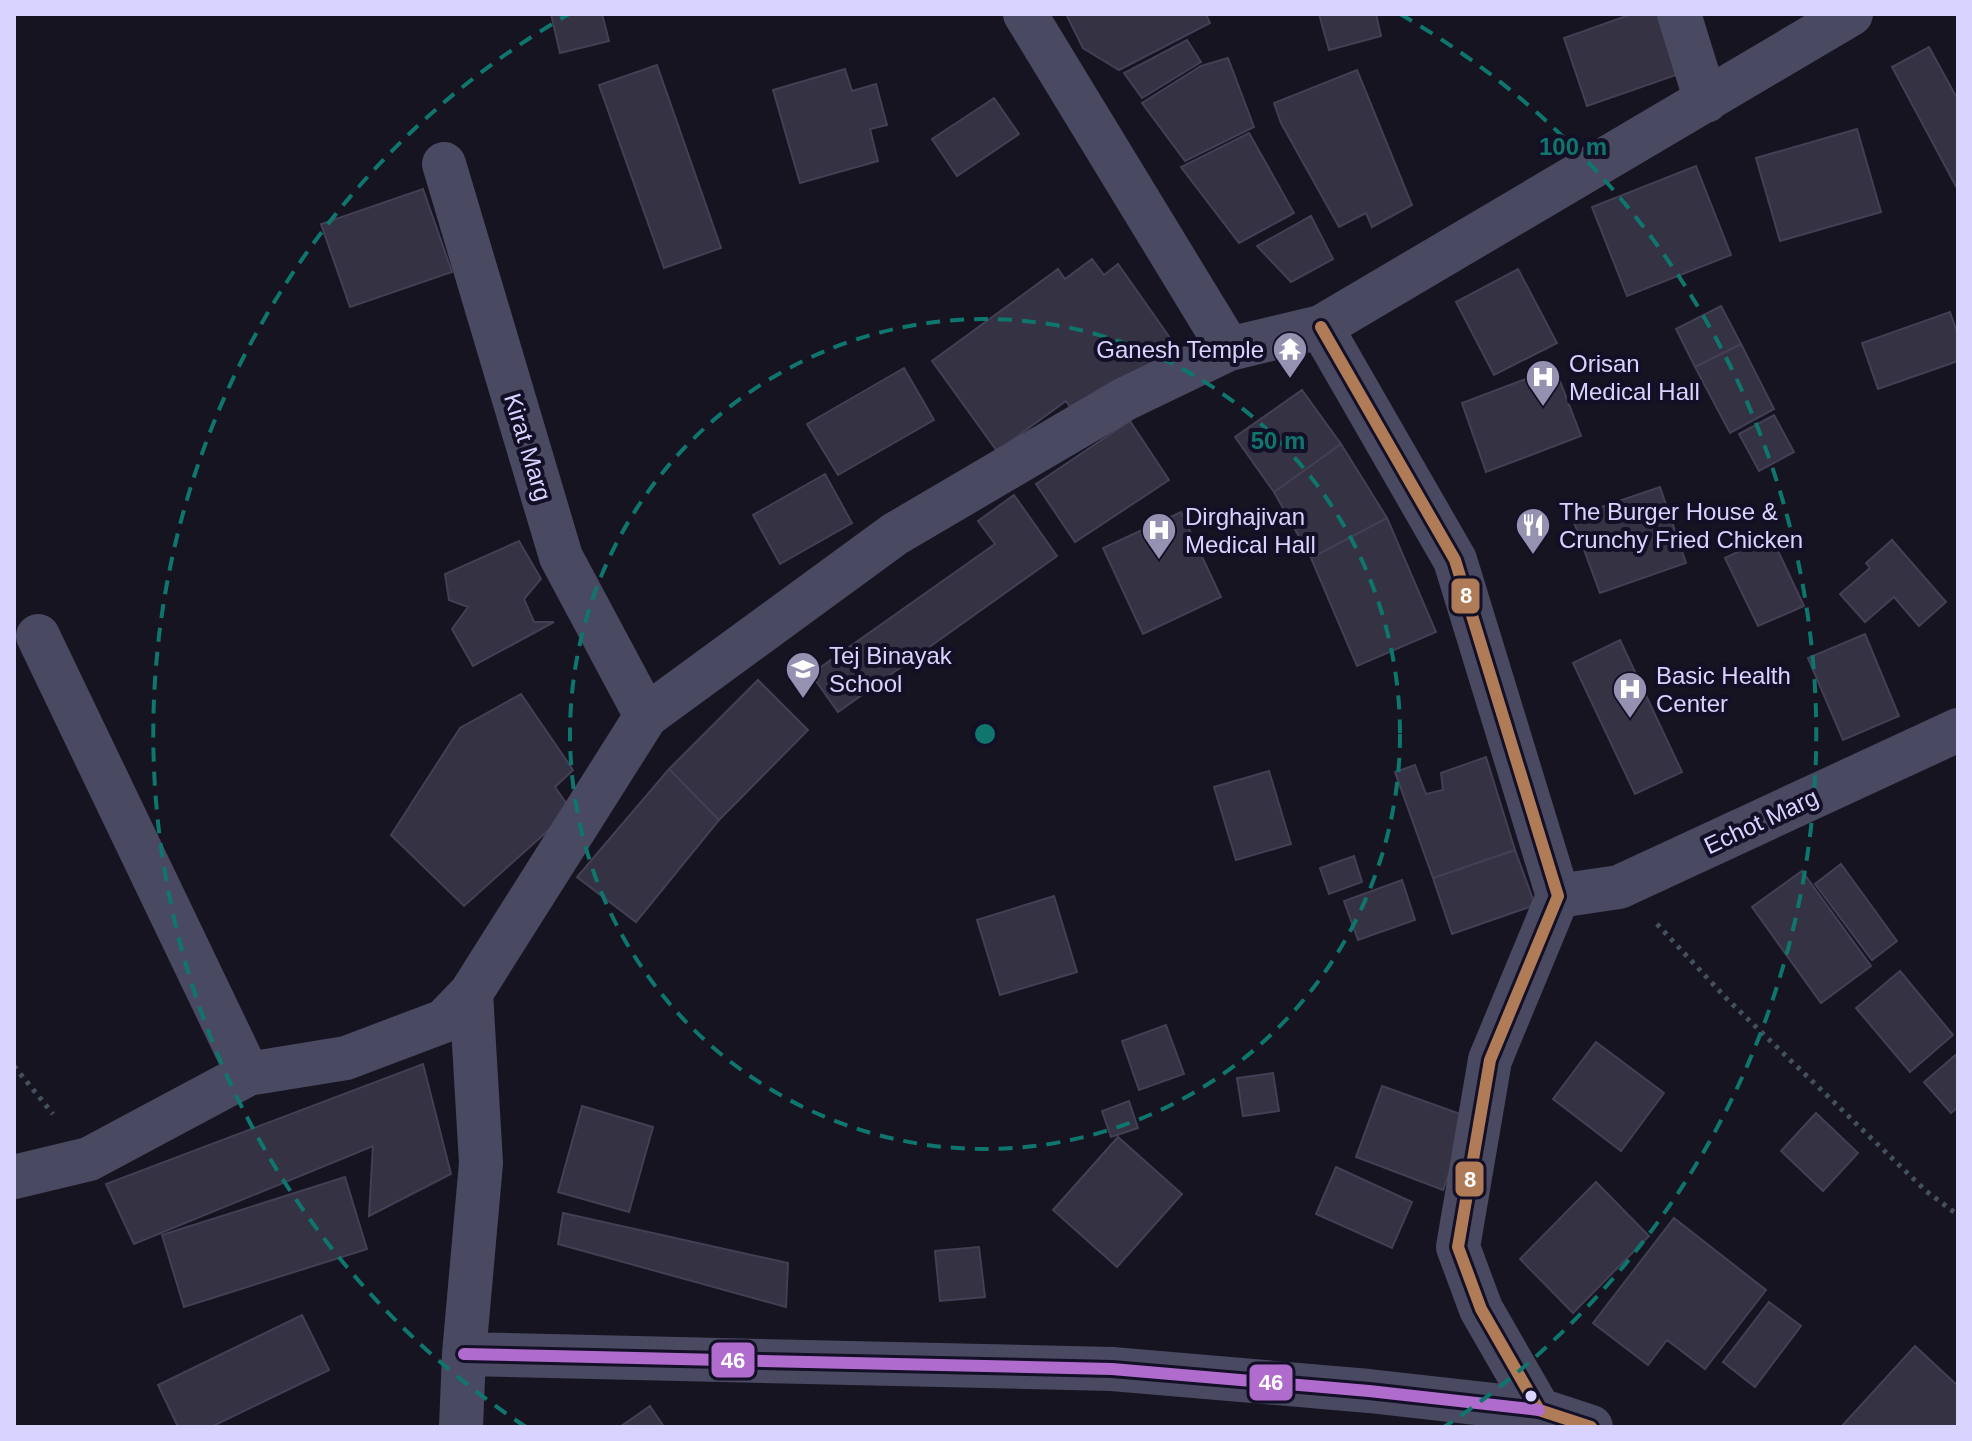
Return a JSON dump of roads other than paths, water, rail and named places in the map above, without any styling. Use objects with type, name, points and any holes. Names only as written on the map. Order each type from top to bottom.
[{"type":"street","points":[[1025,14],[1229,349]]},
{"type":"street","points":[[1679,14],[1706,101]]},
{"type":"street","points":[[14,1177],[89,1159],[248,1074],[346,1058],[444,1021],[471,993],[646,716],[895,534],[1125,399],[1229,349],[1321,327],[1851,14]]},
{"type":"street","name":"Kirat Marg","points":[[444,164],[561,557],[646,716]]},
{"type":"street","points":[[1321,327],[1455,560],[1558,896],[1490,1060],[1458,1247],[1481,1309],[1539,1410]]},
{"type":"street","points":[[38,636],[248,1074]]},
{"type":"street","name":"Echot Marg","points":[[1558,896],[1619,887],[1958,730]]},
{"type":"street","points":[[461,1427],[464,1354],[481,1163],[471,993]]},
{"type":"street","points":[[464,1354],[1112,1369],[1369,1391],[1539,1410],[1591,1427]]},
{"type":"place","name":"Ganesh Temple","points":[[1290,380]]},
{"type":"place","name":"Orisan Medical Hall","points":[[1543,408]]},
{"type":"place","name":"The Burger House & Crunchy Fried Chicken","points":[[1533,556]]},
{"type":"place","name":"Dirghajivan Medical Hall","points":[[1159,561]]},
{"type":"place","name":"Tej Binayak School","points":[[803,700]]},
{"type":"place","name":"Basic Health Center","points":[[1630,720]]}]
